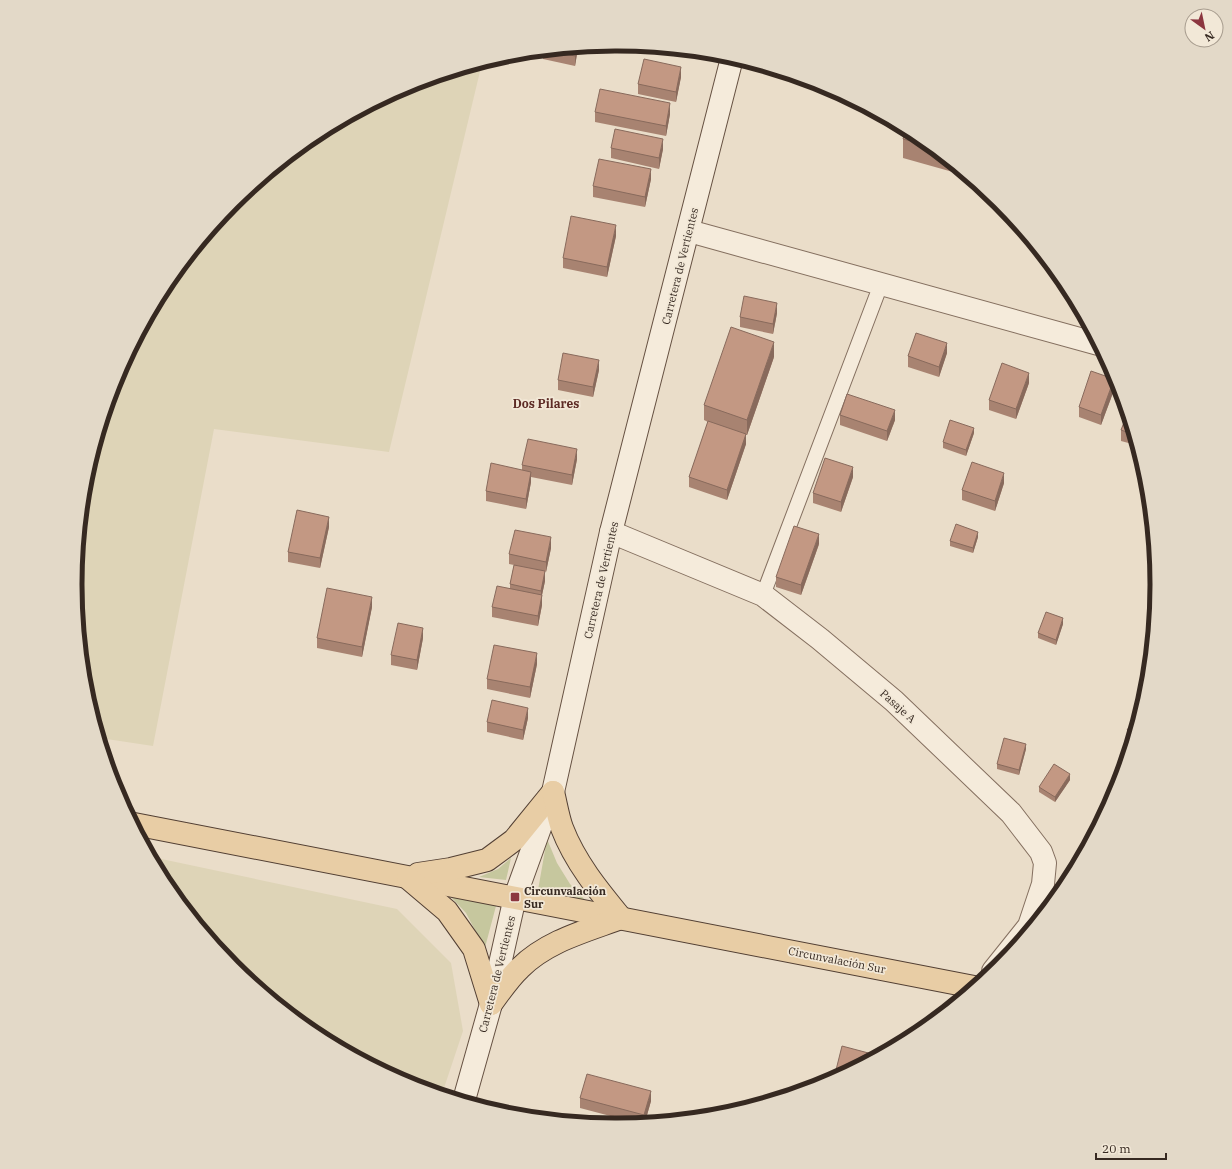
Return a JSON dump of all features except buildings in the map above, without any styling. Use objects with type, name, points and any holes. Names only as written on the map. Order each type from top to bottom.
[{"type":"main road","points":[[406,876],[451,869],[487,860],[514,840],[553,792]]},
{"type":"main road","points":[[491,1004],[519,968],[537,953],[558,942],[621,918],[579,864],[562,828],[553,792]]},
{"type":"main road","name":"Circunvalación Sur","points":[[141,825],[968,986]]},
{"type":"main road","points":[[406,876],[448,911],[474,949],[491,1004]]},
{"type":"street","name":"Carretera de Vertientes","points":[[465,1096],[491,1004],[515,897],[553,792],[611,532],[731,64]]},
{"type":"street","points":[[689,231],[1090,342]]},
{"type":"street","name":"Pasaje A","points":[[611,532],[763,594],[820,639],[894,701],[1011,813],[1041,852],[1045,862],[1043,884],[1030,920]]},
{"type":"lane","points":[[763,594],[881,284]]},
{"type":"shaded area","points":[[481,68],[389,452],[214,429],[153,746],[106,739],[93,689],[87,654],[84,619],[82,584],[87,515],[101,446],[123,380],[154,318],[172,288],[215,233],[264,183],[291,161],[349,122],[412,92],[445,79]]},
{"type":"shaded area","points":[[158,858],[397,909],[451,963],[463,1031],[444,1089],[380,1063],[349,1047],[291,1008],[264,986],[239,962],[193,909],[172,881]]},
{"type":"green space","points":[[547,839],[557,863],[570,884],[587,902],[538,890]]},
{"type":"green space","points":[[511,858],[506,880],[479,877],[498,869]]},
{"type":"green space","points":[[451,897],[496,906],[483,955],[475,930],[466,913]]},
{"type":"place","name":"Circunvalación Sur","points":[[515,897]]},
{"type":"district","name":"Dos Pilares","points":[[546,403]]}]
